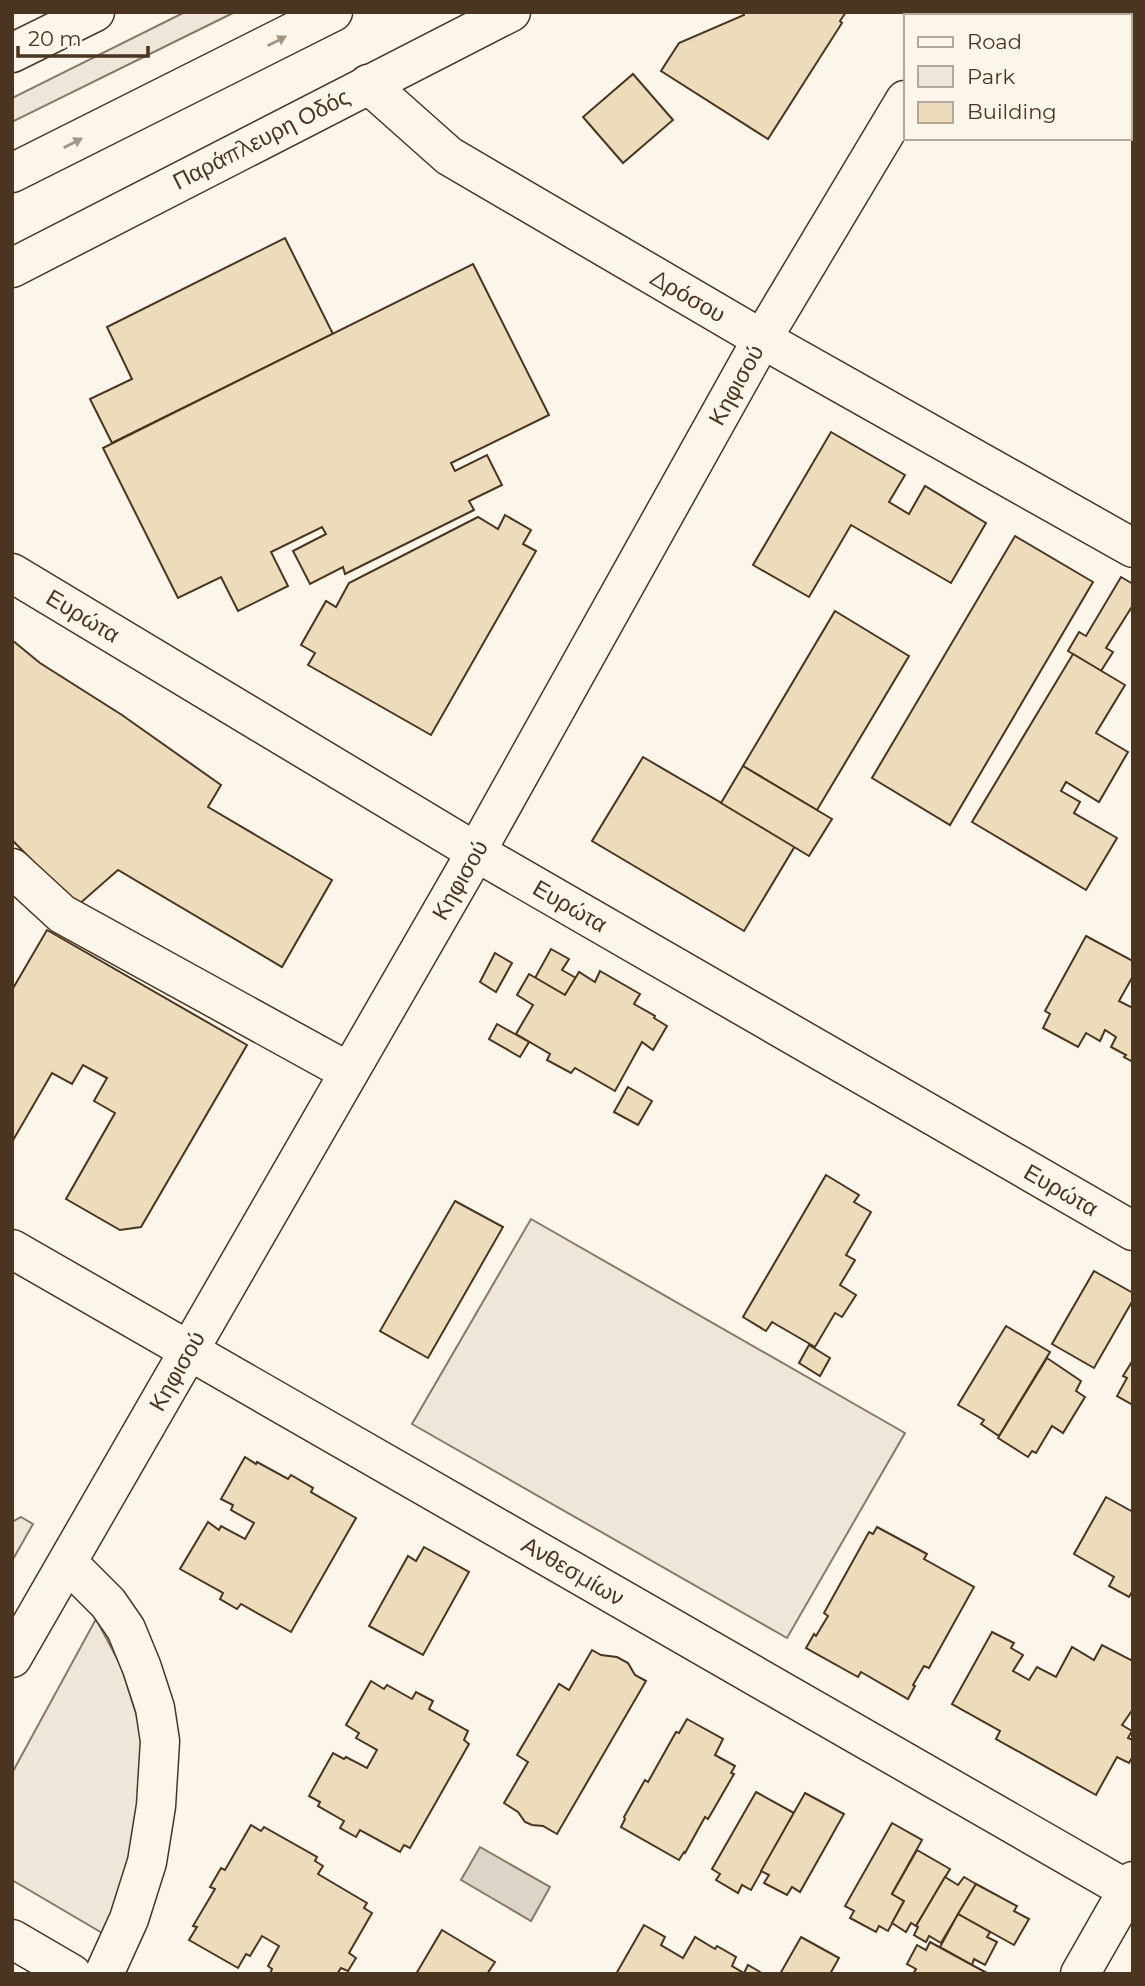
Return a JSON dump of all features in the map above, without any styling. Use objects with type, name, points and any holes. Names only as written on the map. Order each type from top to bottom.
[{"type":"main road","points":[[12,53],[94,12]]},
{"type":"main road","points":[[12,173],[333,12]]},
{"type":"main road","name":"Παράπλευρη Οδός","points":[[12,268],[511,12]]},
{"type":"main road","name":"Δρόσου","points":[[368,84],[449,156],[762,339],[1133,548]]},
{"type":"main road","name":"Κηφισού","points":[[12,1658],[476,852],[762,339],[904,102]]},
{"type":"main road","name":"Ευρώτα","points":[[12,573],[476,852],[1133,1231]]},
{"type":"main road","points":[[12,868],[62,914],[349,1072]]},
{"type":"main road","name":"Ανθεσμίων","points":[[12,1249],[1131,1888]]},
{"type":"main road","points":[[68,1563],[108,1603],[126,1629],[155,1708],[160,1741],[156,1806],[147,1862],[129,1919],[104,1974]]},
{"type":"main road","points":[[1080,1974],[1131,1888]]},
{"type":"main road","points":[[12,1939],[72,1974]]},
{"type":"green space","points":[[185,12],[235,12],[12,122],[12,98]]},
{"type":"green space","points":[[531,1219],[905,1433],[787,1638],[412,1424]]},
{"type":"green space","points":[[21,1517],[33,1524],[12,1561],[12,1522]]},
{"type":"green space","points":[[96,1619],[121,1666],[140,1726],[145,1766],[127,1869],[104,1934],[12,1880],[12,1773]]},
{"type":"shaded area","points":[[480,1847],[550,1887],[531,1921],[461,1880]]},
{"type":"building","points":[[743,12],[846,12],[840,21],[842,23],[768,139],[661,71],[679,43],[744,15]]},
{"type":"building","points":[[633,74],[673,120],[623,163],[583,117]]},
{"type":"building","points":[[285,238],[333,334],[112,443],[90,399],[132,379],[107,327]]},
{"type":"building","points":[[473,264],[549,415],[451,463],[455,471],[487,455],[502,485],[469,501],[474,510],[345,574],[343,567],[310,584],[293,551],[326,534],[322,527],[271,552],[288,586],[238,611],[221,577],[178,598],[103,448]]},
{"type":"building","points":[[831,432],[905,475],[889,502],[909,514],[925,486],[986,523],[951,583],[851,525],[809,597],[753,565]]},
{"type":"building","points":[[505,515],[531,530],[523,544],[536,551],[431,735],[308,665],[315,653],[301,645],[326,601],[336,607],[349,583],[478,517],[498,529]]},
{"type":"building","points":[[1015,536],[1093,582],[950,825],[872,778]]},
{"type":"building","points":[[1121,577],[1133,584],[1133,605],[1106,648],[1113,652],[1101,671],[1068,651],[1079,632],[1086,636]]},
{"type":"building","points":[[835,611],[909,656],[817,810],[743,766]]},
{"type":"building","points":[[12,640],[40,663],[122,715],[221,785],[208,807],[332,880],[282,967],[118,870],[77,906],[12,840]]},
{"type":"building","points":[[1073,654],[1125,685],[1096,733],[1128,752],[1099,802],[1066,782],[1061,791],[1080,802],[1074,813],[1117,838],[1086,890],[972,822]]},
{"type":"building","points":[[643,757],[795,846],[744,931],[592,841]]},
{"type":"building","points":[[743,766],[832,819],[809,856],[721,803]]},
{"type":"building","points":[[47,930],[247,1045],[141,1227],[120,1230],[66,1199],[115,1113],[94,1101],[107,1078],[83,1065],[72,1084],[52,1073],[12,1142],[12,990]]},
{"type":"building","points":[[1086,936],[1133,961],[1133,976],[1119,1001],[1133,1008],[1133,1062],[1111,1047],[1116,1037],[1105,1030],[1100,1041],[1086,1033],[1078,1047],[1043,1028],[1050,1014],[1045,1011]]},
{"type":"building","points":[[551,949],[569,959],[562,970],[576,978],[565,995],[535,978]]},
{"type":"building","points":[[495,953],[512,963],[496,992],[480,982]]},
{"type":"building","points":[[600,971],[640,994],[634,1004],[667,1026],[653,1050],[642,1042],[615,1091],[575,1068],[571,1073],[547,1060],[550,1054],[516,1034],[533,1005],[517,995],[529,974],[565,995],[579,972],[595,982]]},
{"type":"building","points":[[497,1024],[529,1042],[520,1057],[489,1039]]},
{"type":"building","points":[[628,1087],[652,1101],[638,1125],[614,1112]]},
{"type":"building","points":[[826,1175],[859,1195],[854,1202],[871,1212],[846,1255],[855,1260],[840,1285],[856,1295],[842,1317],[835,1313],[815,1347],[772,1322],[766,1331],[743,1317]]},
{"type":"building","points":[[455,1201],[503,1227],[428,1358],[380,1331]]},
{"type":"building","points":[[1094,1271],[1133,1293],[1133,1300],[1094,1368],[1052,1344]]},
{"type":"building","points":[[1006,1326],[1050,1352],[999,1436],[981,1424],[984,1420],[958,1405]]},
{"type":"building","points":[[809,1345],[830,1358],[820,1376],[799,1363]]},
{"type":"building","points":[[1047,1358],[1081,1381],[1076,1391],[1085,1397],[1063,1433],[1052,1426],[1036,1453],[1032,1451],[1028,1457],[998,1438]]},
{"type":"building","points":[[1133,1360],[1133,1405],[1117,1396],[1127,1378],[1123,1376]]},
{"type":"building","points":[[245,1457],[288,1479],[291,1475],[313,1488],[311,1492],[356,1518],[291,1632],[241,1604],[237,1609],[220,1599],[223,1593],[180,1569],[208,1522],[219,1530],[221,1526],[245,1539],[254,1523],[231,1510],[233,1505],[221,1499]]},
{"type":"building","points":[[1106,1497],[1133,1512],[1133,1590],[1129,1597],[1109,1586],[1114,1577],[1074,1554]]},
{"type":"building","points":[[877,1527],[927,1554],[924,1559],[974,1587],[929,1668],[924,1666],[908,1699],[861,1672],[858,1677],[806,1648],[828,1616],[824,1613],[869,1532],[873,1534]]},
{"type":"building","points":[[424,1547],[469,1572],[423,1655],[369,1626],[408,1556],[416,1561]]},
{"type":"building","points":[[992,1632],[1014,1643],[1011,1648],[1023,1655],[1013,1671],[1029,1680],[1037,1667],[1056,1677],[1072,1647],[1094,1660],[1102,1645],[1133,1661],[1133,1709],[1122,1725],[1132,1731],[1128,1738],[1133,1740],[1133,1756],[1129,1763],[1117,1757],[1096,1795],[996,1739],[1000,1731],[952,1704]]},
{"type":"building","points":[[592,1650],[628,1663],[635,1675],[646,1681],[557,1834],[543,1826],[525,1822],[518,1812],[504,1803],[528,1762],[517,1755],[559,1684],[569,1690]]},
{"type":"building","points":[[371,1681],[384,1689],[387,1685],[412,1699],[416,1692],[433,1701],[429,1709],[468,1731],[464,1740],[469,1744],[410,1848],[404,1845],[400,1852],[360,1830],[356,1837],[340,1828],[344,1821],[318,1806],[320,1802],[309,1796],[333,1753],[367,1768],[377,1750],[356,1738],[359,1733],[346,1725]]},
{"type":"building","points":[[687,1719],[723,1739],[715,1755],[735,1766],[731,1773],[734,1774],[708,1819],[705,1817],[679,1860],[621,1827],[645,1780],[648,1782],[676,1732],[679,1733]]},
{"type":"building","points":[[756,1792],[794,1813],[751,1890],[742,1885],[738,1893],[716,1880],[720,1874],[712,1869]]},
{"type":"building","points":[[805,1793],[844,1814],[800,1892],[792,1887],[787,1895],[764,1883],[769,1875],[761,1871]]},
{"type":"building","points":[[892,1823],[922,1840],[892,1894],[904,1901],[888,1931],[879,1926],[876,1932],[850,1918],[854,1911],[845,1906]]},
{"type":"building","points":[[251,1825],[261,1831],[264,1827],[317,1857],[315,1861],[323,1866],[318,1874],[367,1903],[364,1908],[372,1913],[349,1953],[356,1958],[348,1971],[341,1968],[337,1974],[270,1974],[272,1969],[268,1966],[279,1946],[262,1936],[250,1956],[246,1954],[238,1968],[189,1940],[197,1927],[193,1926],[215,1889],[210,1887],[221,1868],[225,1870]]},
{"type":"building","points":[[917,1850],[950,1869],[916,1926],[911,1923],[906,1932],[892,1923],[904,1901],[892,1894]]},
{"type":"building","points":[[945,1877],[958,1885],[964,1877],[976,1884],[941,1943],[929,1936],[926,1942],[914,1935],[918,1927],[916,1926]]},
{"type":"building","points":[[976,1884],[1017,1906],[1014,1911],[1029,1919],[1014,1945],[958,1914]]},
{"type":"building","points":[[958,1914],[990,1932],[987,1937],[997,1942],[985,1965],[974,1959],[972,1965],[940,1947]]},
{"type":"building","points":[[644,1925],[665,1937],[661,1945],[683,1958],[695,1937],[736,1957],[732,1966],[744,1973],[748,1965],[760,1974],[616,1974]]},
{"type":"building","points":[[442,1930],[495,1962],[487,1974],[416,1974]]},
{"type":"building","points":[[801,1937],[839,1958],[830,1974],[780,1974]]},
{"type":"building","points":[[930,1942],[987,1973],[913,1974],[916,1969],[907,1964],[917,1945],[926,1950]]}]
